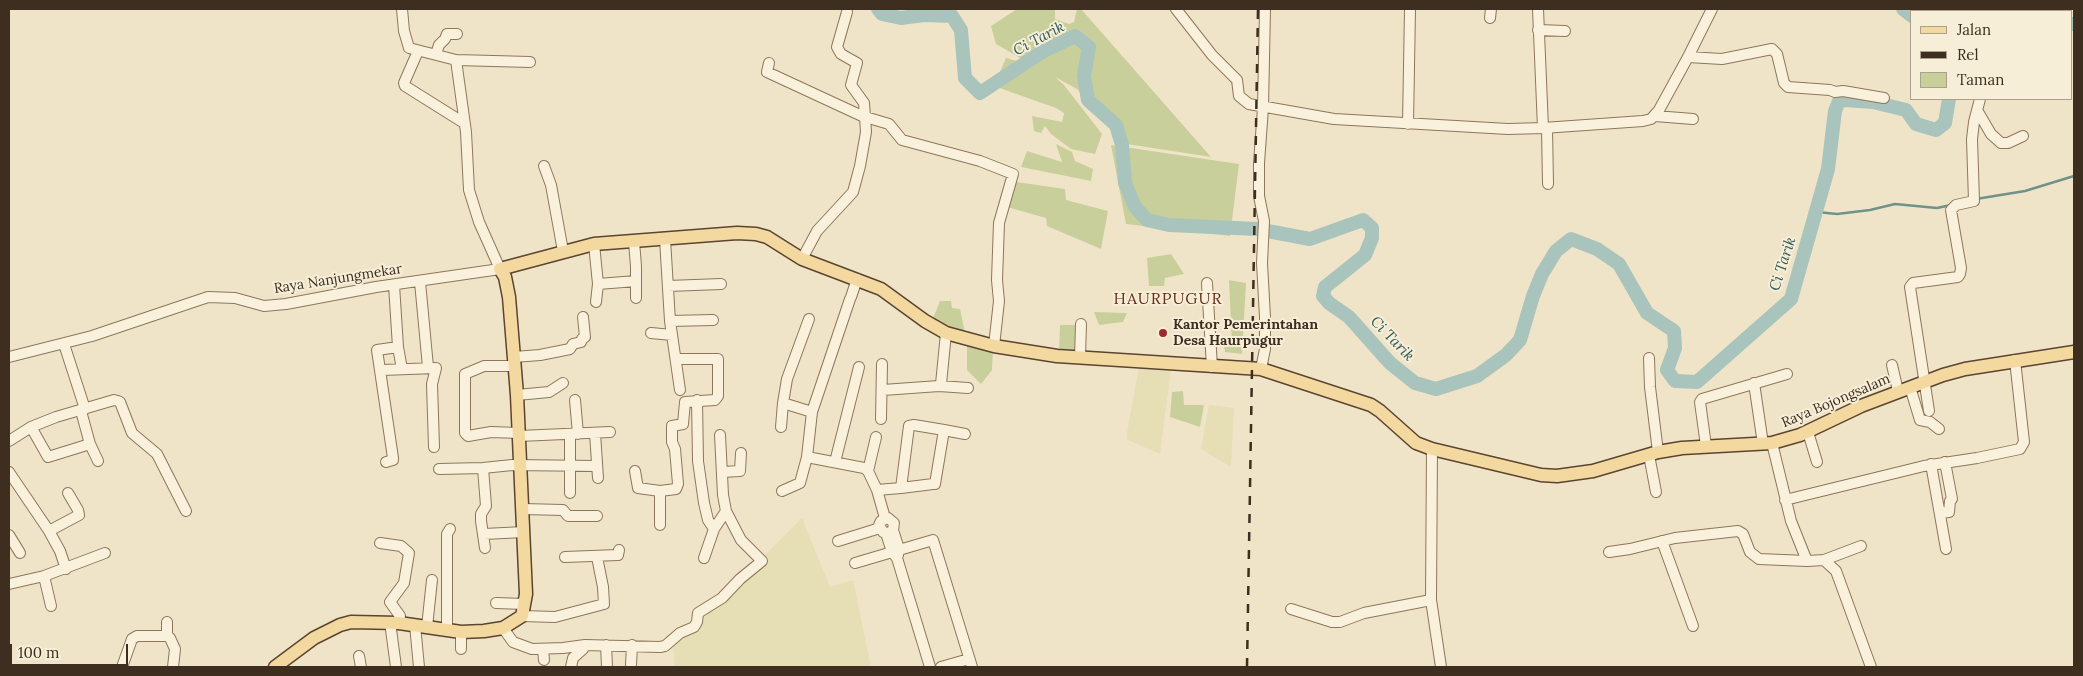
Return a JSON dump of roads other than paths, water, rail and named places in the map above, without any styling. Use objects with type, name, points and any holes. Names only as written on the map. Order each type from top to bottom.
[{"type":"main road","name":"Raya Nanjungmekar","points":[[499,266],[594,244],[749,233],[767,237]]},
{"type":"main road","name":"Raya Bojongsalam","points":[[767,237],[802,259],[880,289],[925,321],[946,333],[994,346],[1057,356],[1212,367],[1261,368],[1371,405],[1416,443],[1432,450],[1541,475],[1557,476],[1593,471],[1653,453],[1706,446],[1768,443],[1808,432],[1904,389],[1965,369],[2074,352]]},
{"type":"main road","points":[[275,667],[289,662],[314,638],[340,625],[363,621],[395,622],[461,632],[484,631],[503,628],[523,610],[526,594],[517,395],[510,296],[505,277],[499,266]]},
{"type":"street","points":[[402,9],[404,31],[409,48],[456,60],[530,62]]},
{"type":"street","points":[[1176,9],[1212,55],[1237,80],[1239,96],[1249,104],[1263,108],[1334,119],[1474,128],[1545,128],[1643,121],[1655,116],[1693,119]]},
{"type":"street","points":[[1261,368],[1265,333],[1265,294],[1262,263],[1264,221],[1259,196],[1259,171],[1263,108],[1265,9]]},
{"type":"street","points":[[1408,124],[1410,9]]},
{"type":"street","points":[[1538,9],[1548,184]]},
{"type":"street","points":[[1655,116],[1712,9]]},
{"type":"street","points":[[802,259],[817,231],[855,189],[863,148],[864,103],[851,85],[857,62],[840,54],[838,50],[846,12]]},
{"type":"street","points":[[1538,30],[1565,31]]},
{"type":"street","points":[[436,54],[438,45],[445,39],[447,34],[457,34]]},
{"type":"street","points":[[1688,57],[1722,59],[1772,49],[1777,54],[1784,83],[1788,87],[1835,92],[1843,91],[1884,98]]},
{"type":"street","points":[[418,51],[404,83],[405,86],[464,123]]},
{"type":"street","points":[[456,60],[464,123],[469,190],[472,203],[499,266]]},
{"type":"street","points":[[769,63],[767,72],[865,117],[889,124],[902,140],[980,161],[1013,174],[999,223],[997,280],[999,301],[994,346]]},
{"type":"street","points":[[1929,411],[1923,382],[1910,287],[1913,283],[1959,276],[1961,268],[1952,210],[1956,204],[1974,198],[1972,140],[1980,100]]},
{"type":"street","points":[[1977,110],[1992,134],[2001,143],[2008,143],[2023,136]]},
{"type":"street","points":[[544,166],[551,185],[563,251]]},
{"type":"street","points":[[665,239],[670,321],[680,390]]},
{"type":"street","points":[[634,242],[636,298]]},
{"type":"street","points":[[594,244],[598,284],[596,302]]},
{"type":"street","name":"Raya Nanjungmekar","points":[[9,357],[79,340],[208,297],[235,298],[264,306],[286,304],[420,282],[499,266]]},
{"type":"street","points":[[782,491],[800,483],[802,480],[807,457],[812,412],[857,279]]},
{"type":"street","points":[[598,284],[636,280]]},
{"type":"street","points":[[420,282],[428,367]]},
{"type":"street","points":[[668,286],[721,284]]},
{"type":"street","points":[[1206,284],[1212,367]]},
{"type":"street","points":[[394,285],[398,347],[402,369]]},
{"type":"street","points":[[583,317],[585,337],[581,342],[573,344],[570,349],[484,366],[465,374],[465,433],[468,436],[491,432],[519,434],[610,432]]},
{"type":"street","points":[[781,427],[787,379],[809,319]]},
{"type":"street","points":[[670,321],[713,320]]},
{"type":"street","points":[[1080,357],[1081,324]]},
{"type":"street","points":[[651,333],[672,335]]},
{"type":"street","points":[[939,386],[941,384],[946,333]]},
{"type":"street","points":[[64,344],[83,410],[90,444],[98,461]]},
{"type":"street","points":[[386,462],[394,458],[378,348],[398,347]]},
{"type":"street","points":[[1650,358],[1656,492]]},
{"type":"street","points":[[636,471],[638,488],[660,491],[676,489],[678,486],[675,449],[672,442],[672,426],[683,424],[686,402],[717,399],[718,359],[676,359]]},
{"type":"street","points":[[1785,500],[1931,464],[1978,458],[2023,447],[2015,360]]},
{"type":"street","points":[[881,419],[882,364]]},
{"type":"street","points":[[1892,365],[1920,420],[1930,422],[1939,429]]},
{"type":"street","points":[[834,462],[859,367]]},
{"type":"street","points":[[382,370],[436,368],[432,384],[434,447]]},
{"type":"street","points":[[1706,446],[1700,400],[1787,374]]},
{"type":"street","points":[[517,395],[549,392],[564,383]]},
{"type":"street","points":[[1754,383],[1768,443],[1791,521],[1807,561]]},
{"type":"street","points":[[883,390],[939,386],[968,388]]},
{"type":"street","points":[[9,441],[30,426],[114,400],[120,402],[132,433],[157,454],[186,511]]},
{"type":"street","points":[[570,493],[574,400]]},
{"type":"street","points":[[697,400],[698,461],[708,520],[714,529]]},
{"type":"street","points":[[783,403],[812,412]]},
{"type":"street","points":[[684,412],[698,413]]},
{"type":"street","points":[[901,488],[909,426],[914,425],[965,434]]},
{"type":"street","points":[[30,426],[48,457],[90,444]]},
{"type":"street","points":[[876,490],[935,484],[944,430]]},
{"type":"street","points":[[1808,432],[1817,462]]},
{"type":"street","points":[[596,433],[598,478]]},
{"type":"street","points":[[503,628],[513,642],[543,654],[585,644],[665,646],[680,633],[690,630],[696,624],[698,613],[722,598],[740,579],[760,564],[761,558],[741,540],[726,511],[720,435]]},
{"type":"street","points":[[868,471],[876,437]]},
{"type":"street","points":[[1432,450],[1431,600],[1441,667]]},
{"type":"street","points":[[722,472],[740,471],[741,453]]},
{"type":"street","points":[[807,457],[861,466],[868,471],[896,553],[930,667]]},
{"type":"street","points":[[1940,513],[1949,512],[1952,499],[1945,462]]},
{"type":"street","points":[[1931,464],[1946,549]]},
{"type":"street","points":[[439,469],[597,466]]},
{"type":"street","points":[[483,468],[486,506],[481,514],[485,548]]},
{"type":"street","points":[[9,472],[49,531],[60,551],[66,569]]},
{"type":"street","points":[[660,491],[660,525]]},
{"type":"street","points":[[49,531],[79,515],[68,493]]},
{"type":"street","points":[[523,509],[563,510],[568,516],[597,516]]},
{"type":"street","points":[[704,558],[714,529],[726,511]]},
{"type":"street","points":[[838,541],[886,527]]},
{"type":"street","points":[[447,629],[447,534],[450,529]]},
{"type":"street","points":[[484,534],[524,532]]},
{"type":"street","points":[[1608,552],[1624,551],[1693,535],[1738,532],[1744,536],[1750,552],[1759,559],[1824,560],[1861,546]]},
{"type":"street","points":[[9,534],[20,553]]},
{"type":"street","points":[[855,563],[896,553],[930,540],[935,542],[971,663],[941,667]]},
{"type":"street","points":[[1662,541],[1693,626]]},
{"type":"street","points":[[380,543],[401,546],[409,553],[404,583],[390,602],[400,616],[395,622],[396,667]]},
{"type":"street","points":[[565,557],[618,556],[619,550]]},
{"type":"street","points":[[9,584],[66,569],[105,553]]},
{"type":"street","points":[[496,603],[556,617],[604,604],[597,557]]},
{"type":"street","points":[[1824,560],[1833,567],[1838,576],[1846,603],[1871,667]]},
{"type":"street","points":[[44,576],[51,606]]},
{"type":"street","points":[[419,667],[421,626],[432,580]]},
{"type":"street","points":[[1291,609],[1332,622],[1340,622],[1364,613],[1431,600]]},
{"type":"street","points":[[167,622],[167,636],[174,645],[173,667]]},
{"type":"street","points":[[461,632],[461,649]]},
{"type":"street","points":[[122,667],[134,637],[167,636]]},
{"type":"street","points":[[572,667],[573,658],[583,649],[585,644]]},
{"type":"street","points":[[606,645],[607,667]]},
{"type":"street","points":[[631,665],[632,645]]},
{"type":"street","points":[[359,656],[361,667]]},
{"type":"waterway","name":"Ci Tarik","points":[[878,9],[882,14],[901,18],[924,15],[952,16],[961,30],[965,78],[980,93],[1042,52],[1075,36],[1089,47],[1084,76],[1088,100],[1116,125],[1122,145],[1125,183],[1135,207],[1147,220],[1169,225],[1257,229],[1310,239],[1363,220],[1372,228],[1372,238],[1365,255],[1325,287],[1323,296],[1329,303],[1349,317],[1390,363],[1415,383],[1436,389],[1477,376],[1506,355],[1520,340],[1533,296],[1542,274],[1556,251],[1571,239],[1597,249],[1619,264],[1647,313],[1674,331],[1675,348],[1667,370],[1675,381],[1697,382],[1791,299],[1828,169],[1835,111],[1839,101],[1873,102],[1906,110],[1916,124],[1936,130],[1945,123],[1949,100]]},
{"type":"waterway","name":"Ci Tarik","points":[[1903,9],[1910,14]]},
{"type":"waterway","name":"Ci Tarik","points":[[1951,9],[1956,10]]},
{"type":"waterway","points":[[1976,199],[2025,191],[2074,176]]},
{"type":"waterway","points":[[1817,212],[1837,214],[1870,210],[1895,204],[1937,208],[1951,205]]},
{"type":"railway","points":[[1247,667],[1258,9]]},
{"type":"place","name":"Kantor Pemerintahan Desa Haurpugur","points":[[1163,333]]},
{"type":"district","name":"HAURPUGUR","points":[[1168,299]]}]
